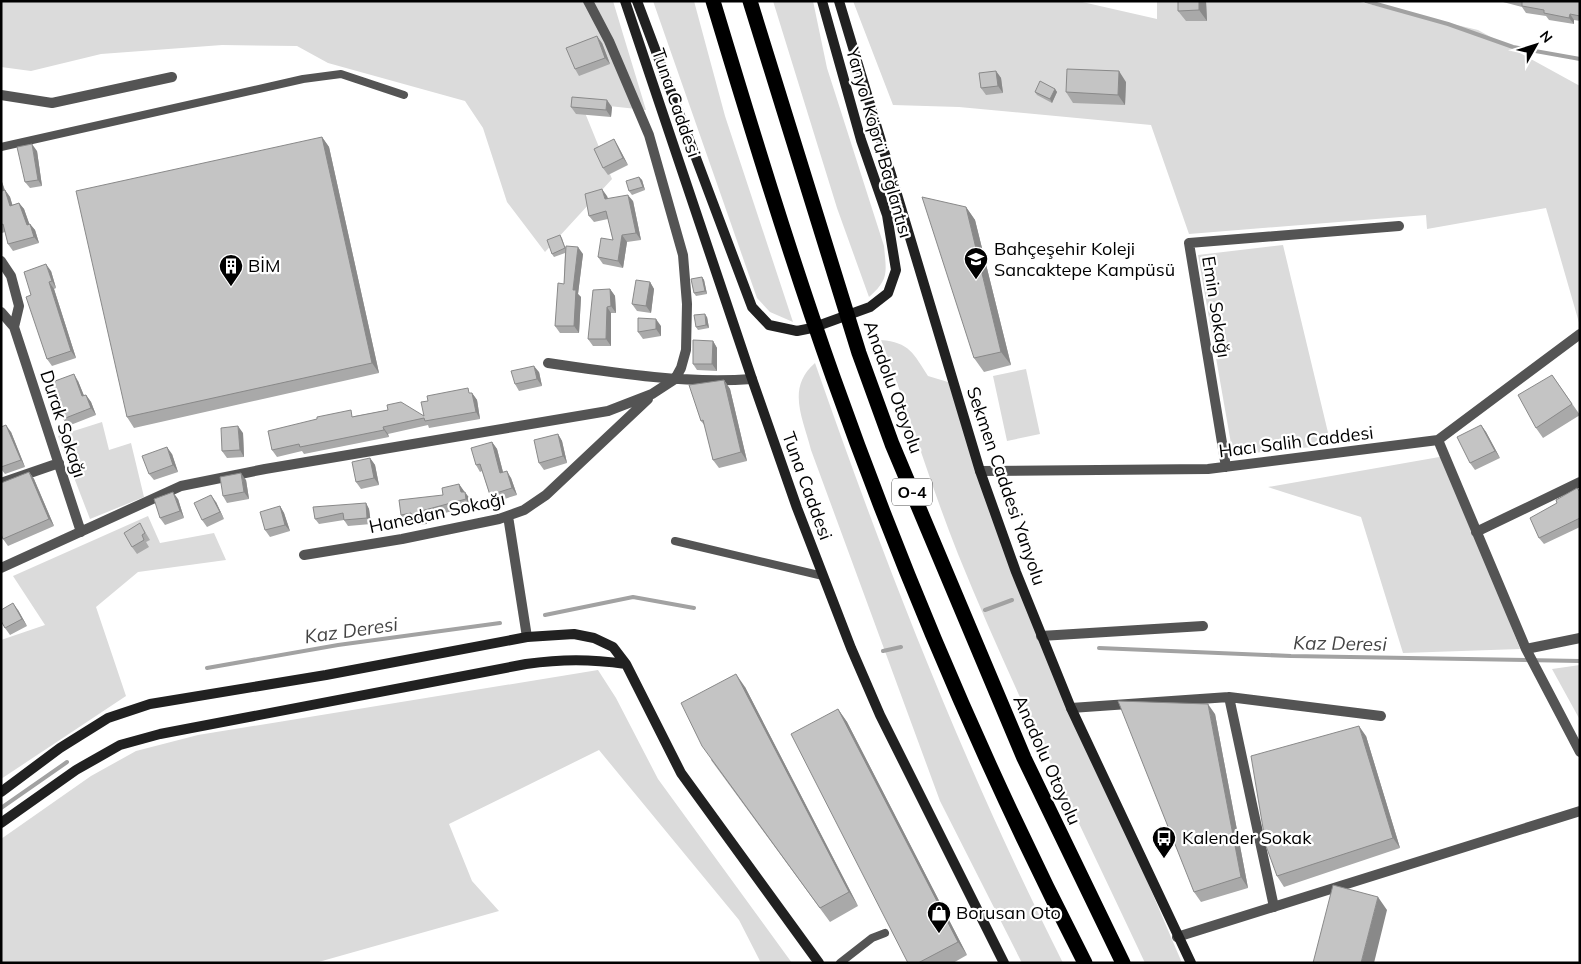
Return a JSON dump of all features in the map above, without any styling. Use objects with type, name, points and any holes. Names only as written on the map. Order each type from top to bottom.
[{"type":"highway","name":"O-4","points":[[713,1],[790,250],[876,494],[938,648],[1033,862],[1085,963]]},
{"type":"highway","name":"Anadolu Otoyolu","points":[[750,1],[859,353],[892,444],[1024,758],[1123,963]]},
{"type":"main road","name":"Tuna Caddesi","points":[[625,1],[752,379],[823,576],[880,715],[1004,963]]},
{"type":"main road","name":"Yanyol Köprü Bağlantısı","points":[[636,1],[752,307],[768,325],[797,331],[870,307],[888,293],[896,270],[887,215],[861,140],[822,1]]},
{"type":"main road","name":"Sekmen Caddesi Yanyolu","points":[[839,1],[980,471],[1041,636],[1071,708],[1177,937],[1191,963]]},
{"type":"main road","points":[[1,792],[60,748],[108,718],[150,704],[326,675],[527,637],[574,634],[594,638],[613,647],[626,664],[681,773],[819,963]]},
{"type":"main road","points":[[1,823],[83,766],[120,745],[160,734],[526,664],[562,659],[626,664]]},
{"type":"street","points":[[1,568],[181,486],[265,469],[608,411],[652,394],[675,378],[681,368],[686,350],[687,304],[683,255],[649,135],[609,41],[588,1]]},
{"type":"street","points":[[1,95],[52,103],[172,77]]},
{"type":"street","name":"Emin Sokağı","points":[[1226,467],[1189,242],[1399,226]]},
{"type":"street","name":"Durak Sokağı","points":[[1,261],[11,276],[19,306],[14,327]]},
{"type":"street","name":"Durak Sokağı","points":[[1,312],[14,327],[81,532]]},
{"type":"street","name":"Hacı Salih Caddesi","points":[[980,471],[1208,469],[1438,440],[1580,334]]},
{"type":"street","points":[[548,363],[718,382],[752,379]]},
{"type":"street","name":"Hanedan Sokağı","points":[[304,554],[402,539],[508,516],[524,510],[546,495],[652,394]]},
{"type":"street","points":[[1438,440],[1526,652],[1580,752]]},
{"type":"street","points":[[1,483],[59,463]]},
{"type":"street","points":[[1476,532],[1580,482]]},
{"type":"street","points":[[508,516],[527,637]]},
{"type":"street","points":[[1041,636],[1203,626]]},
{"type":"street","points":[[1526,652],[1580,638]]},
{"type":"street","points":[[1071,708],[1229,697],[1381,716]]},
{"type":"street","points":[[1229,697],[1274,907]]},
{"type":"street","points":[[1177,937],[1580,811]]},
{"type":"lane","points":[[1,147],[303,79],[342,74],[404,95]]},
{"type":"lane","points":[[675,541],[823,576]]},
{"type":"lane","points":[[840,963],[872,938],[885,933]]},
{"type":"shaded area","points":[[1,1],[613,1],[646,110],[581,103],[612,179],[545,252],[507,202],[483,128],[465,101],[328,63],[297,46],[222,45],[101,54],[31,71],[1,67]]},
{"type":"shaded area","points":[[653,1],[694,1],[725,116],[793,322],[770,312],[757,298]]},
{"type":"shaded area","points":[[773,1],[813,1],[827,68],[884,246],[886,268],[884,280],[869,297],[837,208]]},
{"type":"shaded area","points":[[853,1],[1078,1],[1157,19],[1157,1],[1356,1],[1478,30],[1580,86],[1580,326],[1546,208],[1427,229],[1426,215],[1189,234],[1151,125],[959,107],[893,105]]},
{"type":"shaded area","points":[[1283,245],[1331,445],[1233,455],[1198,255]]},
{"type":"shaded area","points":[[881,340],[904,346],[914,355],[928,376],[948,382],[1003,542],[1182,963],[1145,963],[1045,751],[979,604],[948,528]]},
{"type":"shaded area","points":[[815,363],[870,516],[960,742],[1027,890],[1063,963],[1022,963],[940,801],[811,450],[804,426],[799,404],[799,393],[806,373]]},
{"type":"shaded area","points":[[1026,369],[1040,434],[1007,441],[993,376]]},
{"type":"shaded area","points":[[102,422],[109,450],[131,443],[144,497],[90,519],[58,436]]},
{"type":"shaded area","points":[[1445,456],[1520,649],[1403,653],[1361,517],[1268,487]]},
{"type":"shaded area","points":[[148,516],[160,543],[214,533],[226,560],[138,572],[96,607],[126,696],[1,779],[1,640],[45,625],[13,576]]},
{"type":"shaded area","points":[[1580,665],[1580,720],[1552,669]]},
{"type":"shaded area","points":[[598,670],[616,698],[658,779],[792,963],[761,963],[739,920],[599,750],[449,824],[472,881],[499,911],[315,963],[1,963],[1,839],[91,776],[136,751],[198,735]]},
{"type":"building","points":[[1178,1],[1199,1],[1199,10],[1178,11]]},
{"type":"building","points":[[1522,1],[1580,1],[1580,16],[1570,14],[1569,18],[1544,13],[1544,10],[1522,6]]},
{"type":"building","points":[[597,36],[605,58],[575,69],[566,48]]},
{"type":"building","points":[[1067,69],[1119,71],[1118,95],[1066,92]]},
{"type":"building","points":[[996,71],[998,86],[981,88],[979,73]]},
{"type":"building","points":[[1040,81],[1055,89],[1050,99],[1035,92]]},
{"type":"building","points":[[572,97],[607,100],[606,110],[571,107]]},
{"type":"building","name":"BİM","points":[[322,137],[372,363],[127,417],[76,191]]},
{"type":"building","points":[[614,139],[623,158],[603,168],[594,149]]},
{"type":"building","points":[[32,144],[38,180],[25,182],[17,147]]},
{"type":"building","points":[[639,177],[643,187],[629,191],[626,181]]},
{"type":"building","points":[[1,188],[2,191],[5,190],[10,206],[19,203],[27,225],[30,224],[34,237],[8,244],[3,224],[1,225]]},
{"type":"building","points":[[602,189],[605,199],[628,195],[636,233],[622,235],[618,261],[598,257],[601,238],[613,240],[606,211],[589,216],[585,194]]},
{"type":"building","points":[[922,197],[966,207],[1001,352],[974,358]]},
{"type":"building","points":[[560,235],[565,248],[552,254],[547,240]]},
{"type":"building","points":[[566,246],[578,247],[573,290],[576,290],[574,326],[555,326],[558,283],[564,284]]},
{"type":"building","points":[[46,264],[52,281],[49,282],[71,351],[47,359],[26,297],[31,295],[24,272]]},
{"type":"building","points":[[702,277],[705,291],[694,293],[691,279]]},
{"type":"building","points":[[636,280],[650,282],[646,306],[632,304]]},
{"type":"building","points":[[610,289],[611,306],[607,307],[606,339],[588,339],[593,290]]},
{"type":"building","points":[[705,314],[706,325],[696,327],[694,315]]},
{"type":"building","points":[[638,318],[656,319],[656,329],[638,332]]},
{"type":"building","points":[[693,340],[713,341],[712,364],[693,364]]},
{"type":"building","points":[[534,366],[537,379],[515,384],[511,371]]},
{"type":"building","points":[[74,374],[82,396],[86,395],[91,408],[63,419],[47,384]]},
{"type":"building","points":[[1552,375],[1572,404],[1536,428],[1518,395]]},
{"type":"building","points":[[724,380],[741,452],[713,460],[703,420],[701,421],[689,385]]},
{"type":"building","points":[[468,388],[469,393],[472,393],[476,412],[425,421],[424,418],[383,427],[384,430],[300,447],[299,444],[272,450],[268,431],[317,419],[317,417],[351,410],[352,417],[388,410],[387,405],[401,402],[424,416],[421,402],[428,401],[427,396]]},
{"type":"building","points":[[6,425],[21,460],[1,467],[1,427]]},
{"type":"building","points":[[1481,425],[1495,451],[1470,463],[1457,437]]},
{"type":"building","points":[[238,426],[240,450],[222,451],[221,428]]},
{"type":"building","points":[[558,434],[563,456],[539,463],[534,440]]},
{"type":"building","points":[[492,442],[500,473],[507,471],[512,488],[490,495],[480,464],[476,465],[471,448]]},
{"type":"building","points":[[167,447],[173,465],[149,474],[142,456]]},
{"type":"building","points":[[370,458],[374,478],[356,482],[352,462]]},
{"type":"building","points":[[29,472],[49,519],[3,539],[1,534],[1,483]]},
{"type":"building","points":[[241,473],[244,492],[223,496],[220,477]]},
{"type":"building","points":[[459,484],[461,492],[465,492],[466,499],[421,511],[422,517],[412,518],[411,513],[401,515],[399,500],[443,495],[442,488]]},
{"type":"building","points":[[1577,488],[1580,492],[1580,518],[1539,538],[1530,518],[1557,503],[1556,500]]},
{"type":"building","points":[[173,492],[180,511],[160,518],[154,499]]},
{"type":"building","points":[[211,495],[220,512],[202,520],[194,503]]},
{"type":"building","points":[[366,503],[367,518],[344,520],[343,513],[315,519],[313,507]]},
{"type":"building","points":[[280,506],[285,525],[265,530],[260,512]]},
{"type":"building","points":[[140,523],[145,533],[142,535],[144,540],[132,547],[124,533]]},
{"type":"building","points":[[13,603],[22,619],[5,628],[1,621],[1,610]]},
{"type":"building","points":[[736,674],[849,892],[820,908],[702,746],[681,703]]},
{"type":"building","points":[[1118,701],[1208,704],[1241,877],[1194,892]]},
{"type":"building","points":[[838,709],[958,942],[918,963],[908,963],[791,734]]},
{"type":"building","points":[[1359,726],[1393,838],[1277,876],[1266,846],[1251,756]]},
{"type":"building","points":[[1333,885],[1378,897],[1361,963],[1313,963]]},
{"type":"waterway","points":[[1366,1],[1448,24],[1513,47],[1580,59]]},
{"type":"waterway","name":"Kaz Deresi","points":[[545,615],[633,597],[694,608]]},
{"type":"waterway","name":"Kaz Deresi","points":[[985,610],[1012,600]]},
{"type":"waterway","name":"Kaz Deresi","points":[[207,668],[338,645],[500,623]]},
{"type":"waterway","name":"Kaz Deresi","points":[[883,651],[901,647]]},
{"type":"waterway","name":"Kaz Deresi","points":[[1099,648],[1291,656],[1580,661]]},
{"type":"waterway","name":"Kaz Deresi","points":[[1,808],[67,762]]},
{"type":"place","name":"Bahçeşehir Koleji Sancaktepe Kampüsü","points":[[976,280]]},
{"type":"place","name":"BİM","points":[[231,287]]},
{"type":"place","name":"Kalender Sokak","points":[[1164,859]]},
{"type":"place","name":"Borusan Oto","points":[[939,934]]}]
